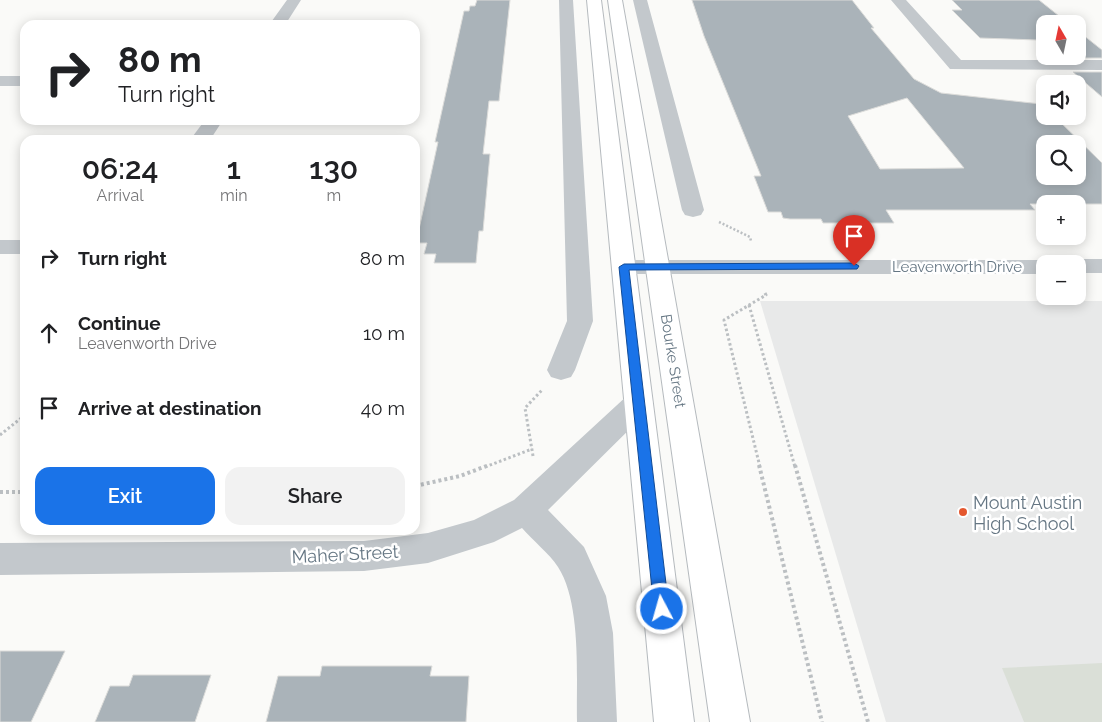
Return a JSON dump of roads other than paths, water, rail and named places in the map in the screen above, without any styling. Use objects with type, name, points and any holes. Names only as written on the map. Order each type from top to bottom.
[{"type":"main road","points":[[594,0],[674,722]]},
{"type":"main road","name":"Bourke Street","points":[[615,0],[730,722]]},
{"type":"street","points":[[280,20],[294,0]]},
{"type":"street","points":[[561,370],[580,321],[566,0]]},
{"type":"street","points":[[640,0],[694,210]]},
{"type":"street","points":[[898,0],[956,65],[1102,65]]},
{"type":"street","points":[[0,81],[20,81]]},
{"type":"street","points":[[0,247],[20,247]]},
{"type":"street","name":"Leavenworth Drive","points":[[624,267],[1036,266]]},
{"type":"street","points":[[1086,266],[1102,266]]},
{"type":"street","name":"Maher Street","points":[[0,559],[364,556],[428,548],[482,532],[526,510],[639,402]]},
{"type":"street","points":[[526,510],[572,558],[588,596],[594,633],[597,722]]},
{"type":"place","name":"Mount Austin High School","points":[[963,512]]}]
